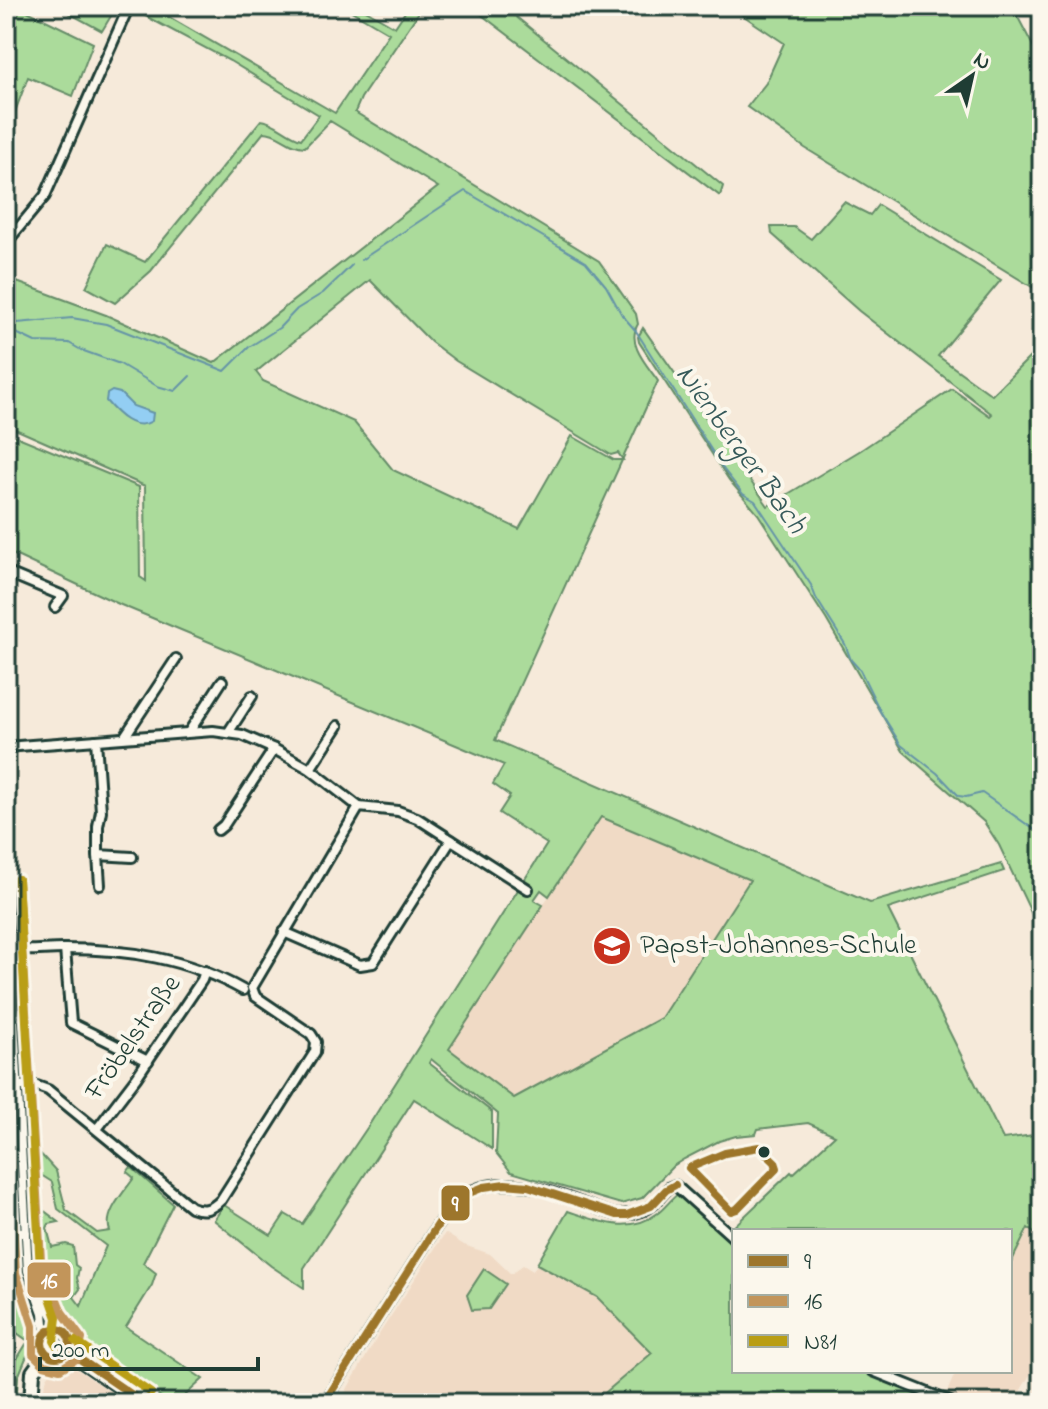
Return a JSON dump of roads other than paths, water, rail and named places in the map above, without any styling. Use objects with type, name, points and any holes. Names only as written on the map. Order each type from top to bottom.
[{"type":"street","points":[[6,243],[45,196],[129,6]]},
{"type":"street","points":[[6,572],[63,596],[55,607]]},
{"type":"street","points":[[125,736],[176,659]]},
{"type":"street","points":[[189,732],[222,681]]},
{"type":"street","points":[[228,733],[252,696]]},
{"type":"street","points":[[310,769],[338,726]]},
{"type":"street","points":[[6,747],[189,732],[242,735],[310,769],[359,807],[409,815],[528,889]]},
{"type":"street","points":[[96,740],[101,811],[98,826],[100,885]]},
{"type":"street","points":[[218,830],[274,749]]},
{"type":"street","points":[[247,991],[359,807]]},
{"type":"street","points":[[284,932],[360,965],[373,963],[451,840]]},
{"type":"street","points":[[98,855],[132,857]]},
{"type":"street","points":[[6,880],[28,1271],[43,1313],[43,1346],[47,1353],[58,1357],[68,1351],[70,1340],[42,1297],[29,1263]]},
{"type":"street","points":[[8,949],[65,949],[159,957],[205,971],[247,991],[311,1034],[316,1048],[221,1200],[211,1208],[200,1211],[191,1207],[48,1090],[37,1086],[19,1086]]},
{"type":"street","points":[[65,949],[71,1023],[148,1061]]},
{"type":"street","name":"Fröbelstraße","points":[[97,1129],[148,1061],[205,971]]},
{"type":"street","points":[[324,1403],[446,1212],[467,1193],[493,1184],[522,1184],[617,1215],[628,1215],[649,1207],[668,1187],[675,1185],[732,1236]]},
{"type":"street","points":[[6,1232],[26,1233]]},
{"type":"street","points":[[45,1334],[61,1330]]},
{"type":"street","points":[[68,1351],[144,1403]]},
{"type":"street","points":[[31,1403],[33,1372],[47,1353]]},
{"type":"street","points":[[878,1373],[953,1403]]},
{"type":"water","points":[[112,391],[120,393],[133,406],[153,413],[152,421],[132,423],[121,416],[106,401],[107,394]]},
{"type":"waterway","name":"Nienberger Bach","points":[[361,260],[465,191],[586,262],[636,331],[724,470],[743,494],[755,501],[811,585],[901,745],[937,773],[959,796],[982,793],[1042,835]]},
{"type":"waterway","name":"Nienberger Bach","points":[[6,324],[72,318],[106,324],[225,371],[249,347],[279,328],[297,309],[323,293],[352,265]]},
{"type":"waterway","points":[[6,332],[14,332],[35,342],[69,343],[120,364],[157,386],[175,391],[190,376]]},
{"type":"place","name":"Papst-Johannes-Schule","points":[[612,946]]}]
